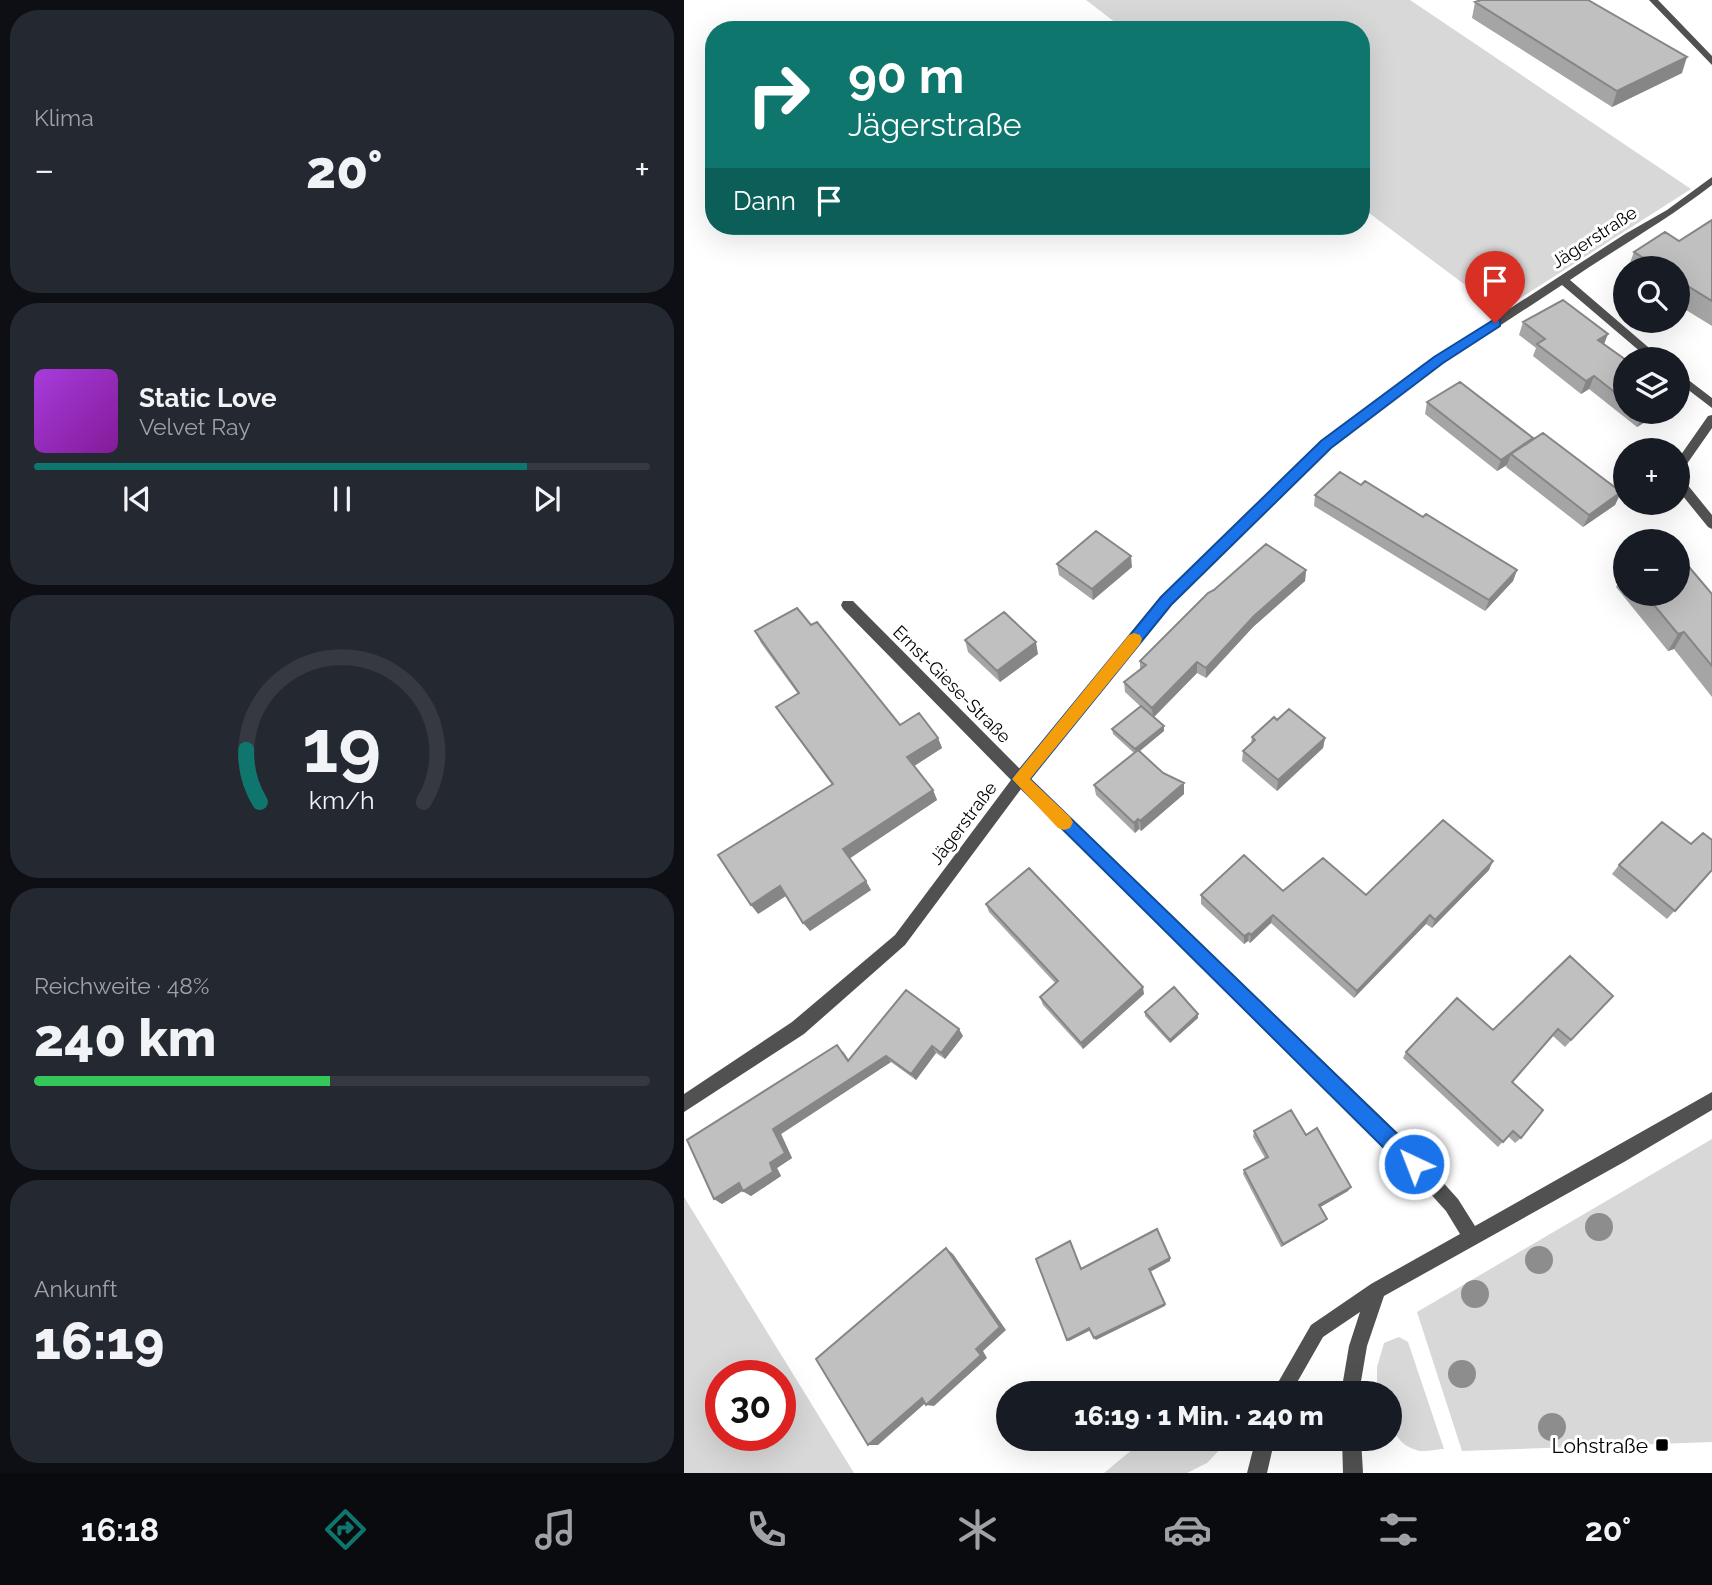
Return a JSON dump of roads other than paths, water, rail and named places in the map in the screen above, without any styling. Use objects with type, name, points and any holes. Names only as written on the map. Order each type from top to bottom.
[{"type":"street","points":[[1653,0],[1712,62]]},
{"type":"street","name":"Jägerstraße","points":[[684,1104],[798,1028],[900,940],[1020,779],[1166,601],[1326,444],[1439,360],[1671,212],[1712,180]]},
{"type":"street","points":[[1562,280],[1643,347]]},
{"type":"street","points":[[1690,386],[1712,404]]},
{"type":"street","points":[[1690,451],[1712,419]]},
{"type":"street","points":[[1690,496],[1712,524]]},
{"type":"street","name":"Ernst-Giese-Straße","points":[[847,605],[1020,779],[1396,1143],[1452,1205],[1472,1237]]},
{"type":"street","points":[[1288,1381],[1317,1331],[1376,1290],[1618,1156],[1712,1100]]},
{"type":"street","points":[[1352,1381],[1358,1346],[1376,1290]]},
{"type":"street","points":[[1257,1473],[1263,1451]]},
{"type":"street","points":[[1352,1451],[1353,1473]]},
{"type":"place","name":"Lohstraße","points":[[1662,1445]]}]
